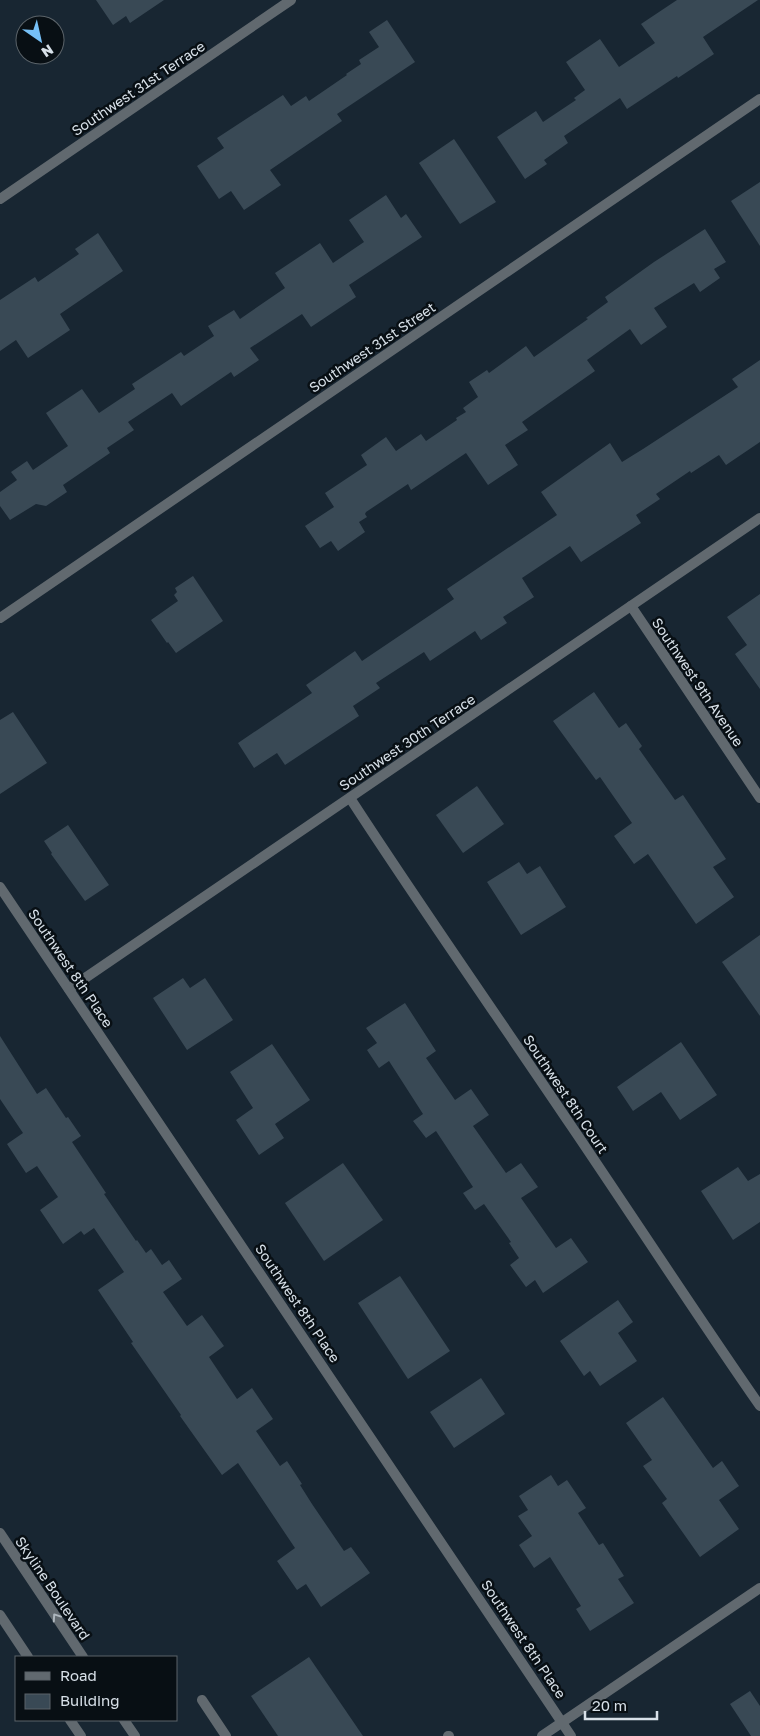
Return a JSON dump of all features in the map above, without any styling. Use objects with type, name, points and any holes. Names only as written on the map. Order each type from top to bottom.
[{"type":"street","name":"Southwest 31st Terrace","points":[[0,199],[291,0]]},
{"type":"street","name":"Southwest 31st Street","points":[[0,618],[760,99]]},
{"type":"street","name":"Southwest 30th Terrace","points":[[69,988],[760,518]]},
{"type":"street","name":"Southwest 9th Avenue","points":[[630,606],[760,798]]},
{"type":"street","name":"Southwest 8th Court","points":[[350,798],[760,1406]]},
{"type":"street","name":"Southwest 8th Place","points":[[0,887],[571,1736]]},
{"type":"street","name":"Skyline Boulevard","points":[[0,1534],[82,1656]]},
{"type":"street","points":[[542,1736],[760,1588]]},
{"type":"street","points":[[0,1615],[27,1656]]},
{"type":"street","points":[[202,1700],[226,1736]]},
{"type":"street","points":[[71,1721],[81,1736]]},
{"type":"street","points":[[125,1721],[135,1736]]},
{"type":"building","points":[[96,0],[164,0],[130,23],[126,16],[113,25]]},
{"type":"building","points":[[677,0],[758,0],[703,37],[714,54],[627,109],[620,98],[564,136],[568,143],[544,160],[547,164],[525,179],[497,137],[536,111],[543,122],[576,100],[574,98],[585,90],[566,62],[600,39],[619,67],[655,43],[641,24]]},
{"type":"building","points":[[387,20],[415,62],[337,114],[342,121],[270,170],[281,185],[244,210],[231,191],[219,199],[197,166],[224,148],[217,138],[283,95],[291,106],[306,96],[309,101],[347,75],[361,64],[359,60],[379,47],[369,32]]},
{"type":"building","points":[[454,139],[496,202],[460,224],[419,163]]},
{"type":"building","points":[[760,182],[760,246],[731,201]]},
{"type":"building","points":[[386,195],[401,218],[406,214],[422,237],[349,285],[356,297],[311,327],[302,314],[250,348],[259,360],[234,377],[231,372],[181,406],[172,393],[128,422],[134,430],[107,448],[110,453],[63,485],[67,492],[46,506],[36,504],[10,520],[0,506],[0,492],[17,480],[11,472],[27,461],[33,470],[68,446],[46,413],[82,389],[99,413],[135,389],[132,384],[181,352],[184,356],[214,336],[208,326],[234,310],[240,319],[285,288],[275,273],[320,243],[333,263],[364,242],[349,220]]},
{"type":"building","points":[[705,229],[726,262],[714,269],[720,278],[700,292],[694,283],[654,308],[667,327],[641,345],[630,329],[587,360],[595,371],[522,422],[528,430],[505,445],[518,465],[488,485],[466,453],[411,490],[408,484],[366,512],[367,517],[359,522],[365,532],[338,551],[331,541],[320,548],[305,526],[334,507],[325,493],[367,465],[361,455],[386,437],[396,451],[421,434],[426,441],[457,420],[456,418],[466,412],[463,408],[478,397],[469,382],[487,370],[489,373],[526,346],[534,357],[588,319],[586,318],[608,302],[605,297]]},
{"type":"building","points":[[98,233],[123,271],[60,314],[70,330],[28,358],[16,340],[0,351],[0,300],[35,277],[38,282],[79,254],[75,249]]},
{"type":"building","points":[[760,360],[760,442],[726,465],[719,455],[691,473],[690,471],[656,494],[660,499],[636,515],[641,523],[581,562],[570,546],[522,578],[534,597],[503,617],[507,623],[481,640],[475,631],[430,661],[424,652],[376,683],[380,688],[353,706],[359,716],[285,765],[277,753],[254,768],[238,743],[312,693],[306,685],[355,651],[362,661],[454,599],[447,589],[557,515],[541,492],[610,443],[622,462],[738,387],[732,379]]},
{"type":"building","points":[[193,576],[223,621],[176,653],[151,620],[178,601],[174,595],[177,592],[175,588]]},
{"type":"building","points":[[760,594],[760,689],[735,654],[747,645],[727,617]]},
{"type":"building","points":[[594,692],[619,728],[626,723],[642,746],[639,749],[675,800],[683,795],[726,859],[713,867],[734,897],[696,924],[648,854],[634,864],[614,836],[632,823],[600,777],[596,780],[553,721]]},
{"type":"building","points":[[13,712],[47,763],[0,794],[0,720]]},
{"type":"building","points":[[477,786],[504,824],[463,853],[436,815]]},
{"type":"building","points":[[68,825],[109,885],[85,901],[51,854],[44,841]]},
{"type":"building","points":[[519,862],[527,874],[540,866],[566,907],[521,935],[487,882]]},
{"type":"building","points":[[760,935],[760,1016],[722,962]]},
{"type":"building","points":[[183,978],[190,988],[205,978],[233,1020],[187,1050],[153,998]]},
{"type":"building","points":[[405,1003],[436,1051],[426,1058],[455,1100],[471,1089],[489,1115],[473,1126],[506,1173],[521,1163],[538,1187],[521,1198],[556,1248],[571,1238],[588,1262],[543,1293],[535,1280],[526,1287],[510,1265],[519,1258],[509,1243],[511,1242],[484,1204],[475,1210],[463,1193],[473,1187],[436,1131],[426,1138],[413,1121],[423,1114],[389,1061],[379,1068],[367,1050],[377,1043],[366,1028]]},
{"type":"building","points":[[0,1036],[37,1094],[46,1088],[66,1118],[68,1117],[81,1136],[72,1142],[136,1241],[146,1253],[151,1249],[162,1265],[169,1260],[182,1279],[163,1292],[187,1326],[202,1315],[224,1346],[209,1357],[237,1399],[252,1388],[273,1419],[256,1431],[280,1466],[287,1461],[312,1504],[344,1551],[351,1547],[370,1573],[321,1607],[306,1584],[297,1590],[277,1561],[295,1548],[238,1463],[222,1475],[131,1343],[133,1342],[98,1290],[124,1272],[94,1228],[84,1235],[81,1231],[63,1244],[40,1210],[58,1197],[37,1166],[26,1173],[7,1144],[23,1133],[0,1099]]},
{"type":"building","points":[[681,1042],[717,1095],[680,1120],[661,1092],[633,1111],[617,1087]]},
{"type":"building","points":[[272,1044],[310,1100],[275,1124],[284,1138],[259,1155],[236,1120],[253,1108],[230,1072]]},
{"type":"building","points":[[343,1163],[383,1220],[324,1261],[285,1203]]},
{"type":"building","points":[[738,1167],[748,1181],[760,1174],[760,1222],[733,1240],[701,1191]]},
{"type":"building","points":[[400,1276],[450,1351],[408,1379],[358,1303]]},
{"type":"building","points":[[618,1300],[633,1322],[618,1333],[637,1361],[600,1386],[590,1371],[584,1376],[560,1341]]},
{"type":"building","points":[[481,1378],[505,1414],[454,1448],[430,1412]]},
{"type":"building","points":[[663,1397],[713,1468],[722,1461],[739,1486],[719,1500],[739,1529],[700,1557],[662,1503],[667,1499],[643,1466],[652,1460],[626,1423]]},
{"type":"building","points":[[551,1475],[558,1486],[567,1480],[586,1508],[578,1513],[599,1545],[603,1543],[624,1576],[618,1579],[634,1603],[590,1631],[576,1609],[581,1606],[550,1557],[534,1568],[519,1545],[532,1536],[518,1516],[528,1510],[519,1496]]},
{"type":"building","points":[[309,1657],[363,1736],[278,1736],[251,1696]]},
{"type":"building","points":[[750,1691],[760,1706],[760,1736],[751,1736],[730,1704]]}]
